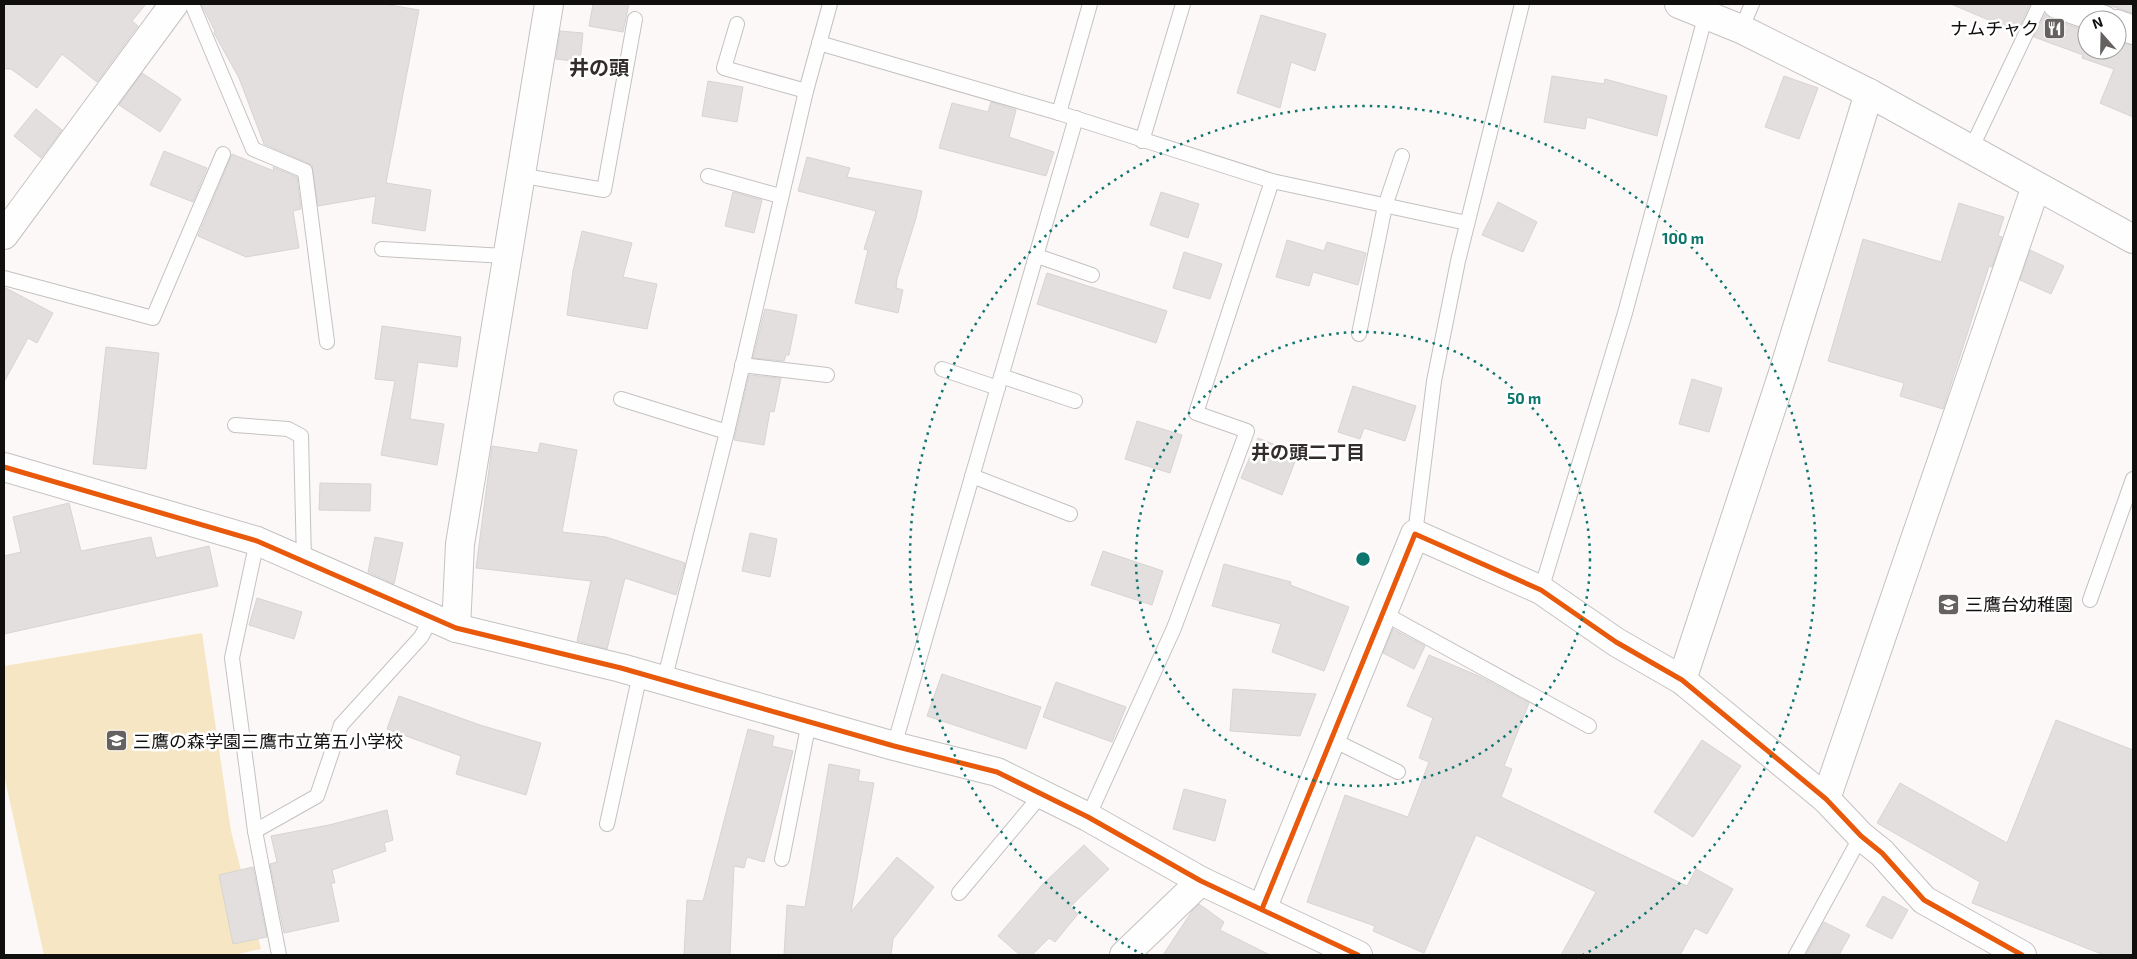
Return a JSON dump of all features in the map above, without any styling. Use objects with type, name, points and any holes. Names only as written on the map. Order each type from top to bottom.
[{"type":"street","points":[[4,235],[174,4]]},
{"type":"street","points":[[456,628],[460,544],[519,174],[549,4]]},
{"type":"street","points":[[1679,4],[1741,29],[1869,93],[2133,240]]},
{"type":"street","points":[[2057,4],[2077,11]]},
{"type":"street","points":[[1682,680],[1782,376],[1869,93]]},
{"type":"street","points":[[1826,798],[2036,186]]},
{"type":"street","points":[[4,467],[257,541],[390,597],[431,618],[456,628],[652,678],[894,746],[997,772],[1088,817],[1201,880],[1358,955]]},
{"type":"street","points":[[1262,908],[1415,534],[1541,590],[1616,642],[1682,680],[1826,798],[1862,836],[1882,852],[1924,900],[2022,955]]},
{"type":"street","points":[[1124,955],[1201,880]]},
{"type":"lane","points":[[192,4],[253,150],[305,171],[327,342]]},
{"type":"lane","points":[[607,824],[727,432],[780,196],[830,4]]},
{"type":"lane","points":[[1059,113],[1090,4]]},
{"type":"lane","points":[[1142,141],[1183,4]]},
{"type":"lane","points":[[1415,534],[1434,381],[1467,223],[1522,4]]},
{"type":"lane","points":[[1741,29],[1752,4]]},
{"type":"lane","points":[[1971,149],[2040,4]]},
{"type":"lane","points":[[1541,590],[1625,314],[1706,14]]},
{"type":"lane","points":[[519,174],[604,190],[635,20]]},
{"type":"lane","points":[[737,24],[724,68],[806,91]]},
{"type":"lane","points":[[819,43],[1076,118],[1142,141],[1272,181],[1467,223]]},
{"type":"lane","points":[[894,746],[1076,118]]},
{"type":"lane","points":[[4,278],[153,318],[223,154]]},
{"type":"lane","points":[[1358,334],[1385,206],[1402,156]]},
{"type":"lane","points":[[708,176],[780,196]]},
{"type":"lane","points":[[1088,817],[1174,628],[1247,431],[1196,413],[1272,181]]},
{"type":"lane","points":[[382,249],[506,256]]},
{"type":"lane","points":[[1037,256],[1092,275]]},
{"type":"lane","points":[[742,365],[827,375]]},
{"type":"lane","points":[[942,369],[1075,401]]},
{"type":"lane","points":[[621,399],[727,432]]},
{"type":"lane","points":[[235,425],[288,428],[301,436],[304,560]]},
{"type":"lane","points":[[972,476],[1070,514]]},
{"type":"lane","points":[[2090,600],[2133,479]]},
{"type":"lane","points":[[257,541],[232,658],[255,831],[279,955]]},
{"type":"lane","points":[[1383,613],[1589,726]]},
{"type":"lane","points":[[255,831],[317,796],[341,725],[421,637],[431,618]]},
{"type":"lane","points":[[782,859],[809,722]]},
{"type":"lane","points":[[1331,739],[1398,772]]},
{"type":"lane","points":[[959,893],[1042,794]]},
{"type":"lane","points":[[1796,955],[1862,836]]},
{"type":"shaded area","name":"三鷹の森学園三鷹市立第五小学校","points":[[202,633],[231,831],[261,949],[234,955],[44,955],[4,775],[4,666]]},
{"type":"building","points":[[4,4],[146,4],[132,21],[138,26],[97,82],[62,54],[37,88],[11,69],[4,69]]},
{"type":"building","points":[[201,4],[384,4],[419,10],[386,183],[431,190],[425,231],[372,223],[376,196],[318,206],[312,165],[264,144],[239,78],[214,33],[215,31]]},
{"type":"building","points":[[593,4],[629,4],[623,32],[589,26]]},
{"type":"building","points":[[1951,4],[2030,4],[2017,32]]},
{"type":"building","points":[[2105,4],[2133,4],[2132,13]]},
{"type":"building","points":[[2045,14],[2052,19],[2077,28],[2077,53],[2034,37]]},
{"type":"building","points":[[1261,15],[1326,34],[1315,71],[1291,62],[1280,108],[1237,93]]},
{"type":"building","points":[[560,31],[583,33],[580,62],[556,59]]},
{"type":"building","points":[[2127,44],[2133,45],[2133,117],[2100,103],[2114,69],[2088,60],[2127,60]]},
{"type":"building","points":[[142,73],[181,99],[160,132],[119,105]]},
{"type":"building","points":[[1552,76],[1604,84],[1605,79],[1667,96],[1657,136],[1587,117],[1585,129],[1544,122]]},
{"type":"building","points":[[1784,76],[1818,88],[1799,139],[1765,127]]},
{"type":"building","points":[[708,81],[743,87],[737,122],[702,116]]},
{"type":"building","points":[[991,102],[1016,110],[1009,137],[1054,152],[1046,176],[939,148],[952,103],[988,112]]},
{"type":"building","points":[[36,109],[62,130],[41,158],[14,136]]},
{"type":"building","points":[[164,151],[207,168],[193,202],[150,185]]},
{"type":"building","points":[[232,154],[274,171],[273,167],[297,177],[301,209],[293,211],[299,248],[246,257],[198,236]]},
{"type":"building","points":[[807,157],[850,168],[847,177],[922,191],[916,218],[897,279],[896,288],[903,290],[898,313],[855,303],[868,250],[864,249],[876,211],[798,191]]},
{"type":"building","points":[[733,192],[762,200],[754,233],[725,226]]},
{"type":"building","points":[[1161,192],[1199,204],[1188,238],[1150,225]]},
{"type":"building","points":[[1498,202],[1537,222],[1523,252],[1482,235]]},
{"type":"building","points":[[1959,203],[2004,217],[1998,236],[2002,237],[1992,267],[1989,266],[1943,409],[1900,396],[1904,383],[1828,361],[1863,239],[1941,262]]},
{"type":"building","points":[[582,231],[632,243],[623,277],[657,284],[647,329],[567,315],[573,271]]},
{"type":"building","points":[[1287,240],[1324,251],[1327,242],[1366,253],[1358,285],[1313,272],[1309,286],[1276,277]]},
{"type":"building","points":[[2030,250],[2064,266],[2051,294],[2020,280]]},
{"type":"building","points":[[1184,252],[1222,264],[1210,299],[1173,288]]},
{"type":"building","points":[[1047,273],[1167,311],[1156,343],[1037,304]]},
{"type":"building","points":[[4,287],[53,313],[37,343],[28,338],[4,382]]},
{"type":"building","points":[[765,309],[797,315],[789,355],[786,355],[784,361],[753,358]]},
{"type":"building","points":[[382,326],[461,337],[457,367],[418,362],[410,419],[444,424],[437,465],[381,455],[395,381],[375,379]]},
{"type":"building","points":[[106,347],[159,353],[146,469],[93,464]]},
{"type":"building","points":[[749,375],[781,378],[774,412],[770,411],[764,445],[734,440]]},
{"type":"building","points":[[1692,379],[1722,388],[1709,432],[1679,424]]},
{"type":"building","points":[[1353,386],[1416,406],[1405,441],[1364,428],[1360,439],[1338,432]]},
{"type":"building","points":[[1137,421],[1182,435],[1170,473],[1125,459]]},
{"type":"building","points":[[1258,438],[1298,454],[1282,495],[1241,478]]},
{"type":"building","points":[[540,443],[577,450],[562,532],[606,537],[685,563],[676,595],[625,578],[607,649],[577,641],[591,581],[476,568],[492,446],[538,453]]},
{"type":"building","points":[[320,483],[371,484],[370,511],[319,510]]},
{"type":"building","points":[[69,503],[81,551],[151,537],[156,558],[209,546],[218,586],[4,634],[4,556],[21,552],[13,517]]},
{"type":"building","points":[[750,533],[777,539],[770,577],[742,571]]},
{"type":"building","points":[[375,537],[403,543],[394,584],[368,572]]},
{"type":"building","points":[[1103,551],[1163,571],[1152,605],[1091,585]]},
{"type":"building","points":[[1224,564],[1291,582],[1290,585],[1349,607],[1324,671],[1272,652],[1281,624],[1212,606]]},
{"type":"building","points":[[257,598],[302,612],[294,639],[249,625]]},
{"type":"building","points":[[1393,629],[1425,646],[1414,669],[1383,653]]},
{"type":"building","points":[[1429,655],[1481,677],[1529,703],[1504,766],[1512,769],[1501,797],[1687,886],[1696,869],[1733,889],[1707,934],[1695,928],[1680,955],[1561,955],[1596,892],[1476,835],[1424,953],[1373,931],[1375,926],[1307,902],[1345,795],[1408,817],[1429,762],[1419,758],[1433,718],[1407,706]]},
{"type":"building","points":[[942,674],[1041,707],[1026,749],[927,716]]},
{"type":"building","points":[[1056,682],[1126,707],[1112,742],[1043,717]]},
{"type":"building","points":[[1233,689],[1316,694],[1300,736],[1230,731]]},
{"type":"building","points":[[399,696],[480,725],[541,743],[526,795],[456,774],[461,756],[387,729]]},
{"type":"building","points":[[2056,720],[2133,750],[2133,955],[2104,955],[1972,903],[1980,882],[1877,823],[1900,783],[2007,843]]},
{"type":"building","points":[[748,729],[774,736],[772,746],[793,751],[764,862],[747,857],[744,868],[734,866],[730,955],[684,955],[687,900],[703,901]]},
{"type":"building","points":[[1702,740],[1741,766],[1693,837],[1654,812]]},
{"type":"building","points":[[829,764],[860,770],[858,781],[874,783],[851,912],[897,857],[934,887],[893,939],[891,955],[784,955],[787,905],[805,907]]},
{"type":"building","points":[[1184,789],[1226,800],[1215,841],[1173,829]]},
{"type":"building","points":[[387,810],[393,840],[384,843],[386,851],[332,870],[335,883],[331,883],[339,921],[284,933],[270,864],[277,862],[271,836],[329,825]]},
{"type":"building","points":[[1084,845],[1109,869],[1070,907],[1078,914],[1055,942],[1049,938],[1032,955],[1020,955],[998,936],[1043,884]]},
{"type":"building","points":[[253,867],[267,937],[233,944],[219,875]]},
{"type":"building","points":[[1883,896],[1908,910],[1892,939],[1866,926]]},
{"type":"building","points":[[1199,904],[1224,922],[1220,930],[1270,955],[1163,955],[1192,911]]},
{"type":"building","points":[[1824,922],[1850,935],[1839,955],[1806,955]]},
{"type":"cycle path","points":[[4,467],[257,541],[456,628],[621,668],[894,746],[997,772],[1088,817],[1201,881],[1358,955]]},
{"type":"cycle path","points":[[1262,909],[1415,534],[1541,590],[1616,642],[1682,680],[1826,799],[1861,836],[1882,853],[1924,900],[2022,955]]},
{"type":"place","name":"ナムチャク","points":[[2055,28]]},
{"type":"place","name":"三鷹台幼稚園","points":[[1949,604]]},
{"type":"place","name":"三鷹の森学園三鷹市立第五小学校","points":[[117,741]]},
{"type":"district","name":"井の頭","points":[[599,67]]},
{"type":"district","name":"井の頭二丁目","points":[[1308,451]]}]
